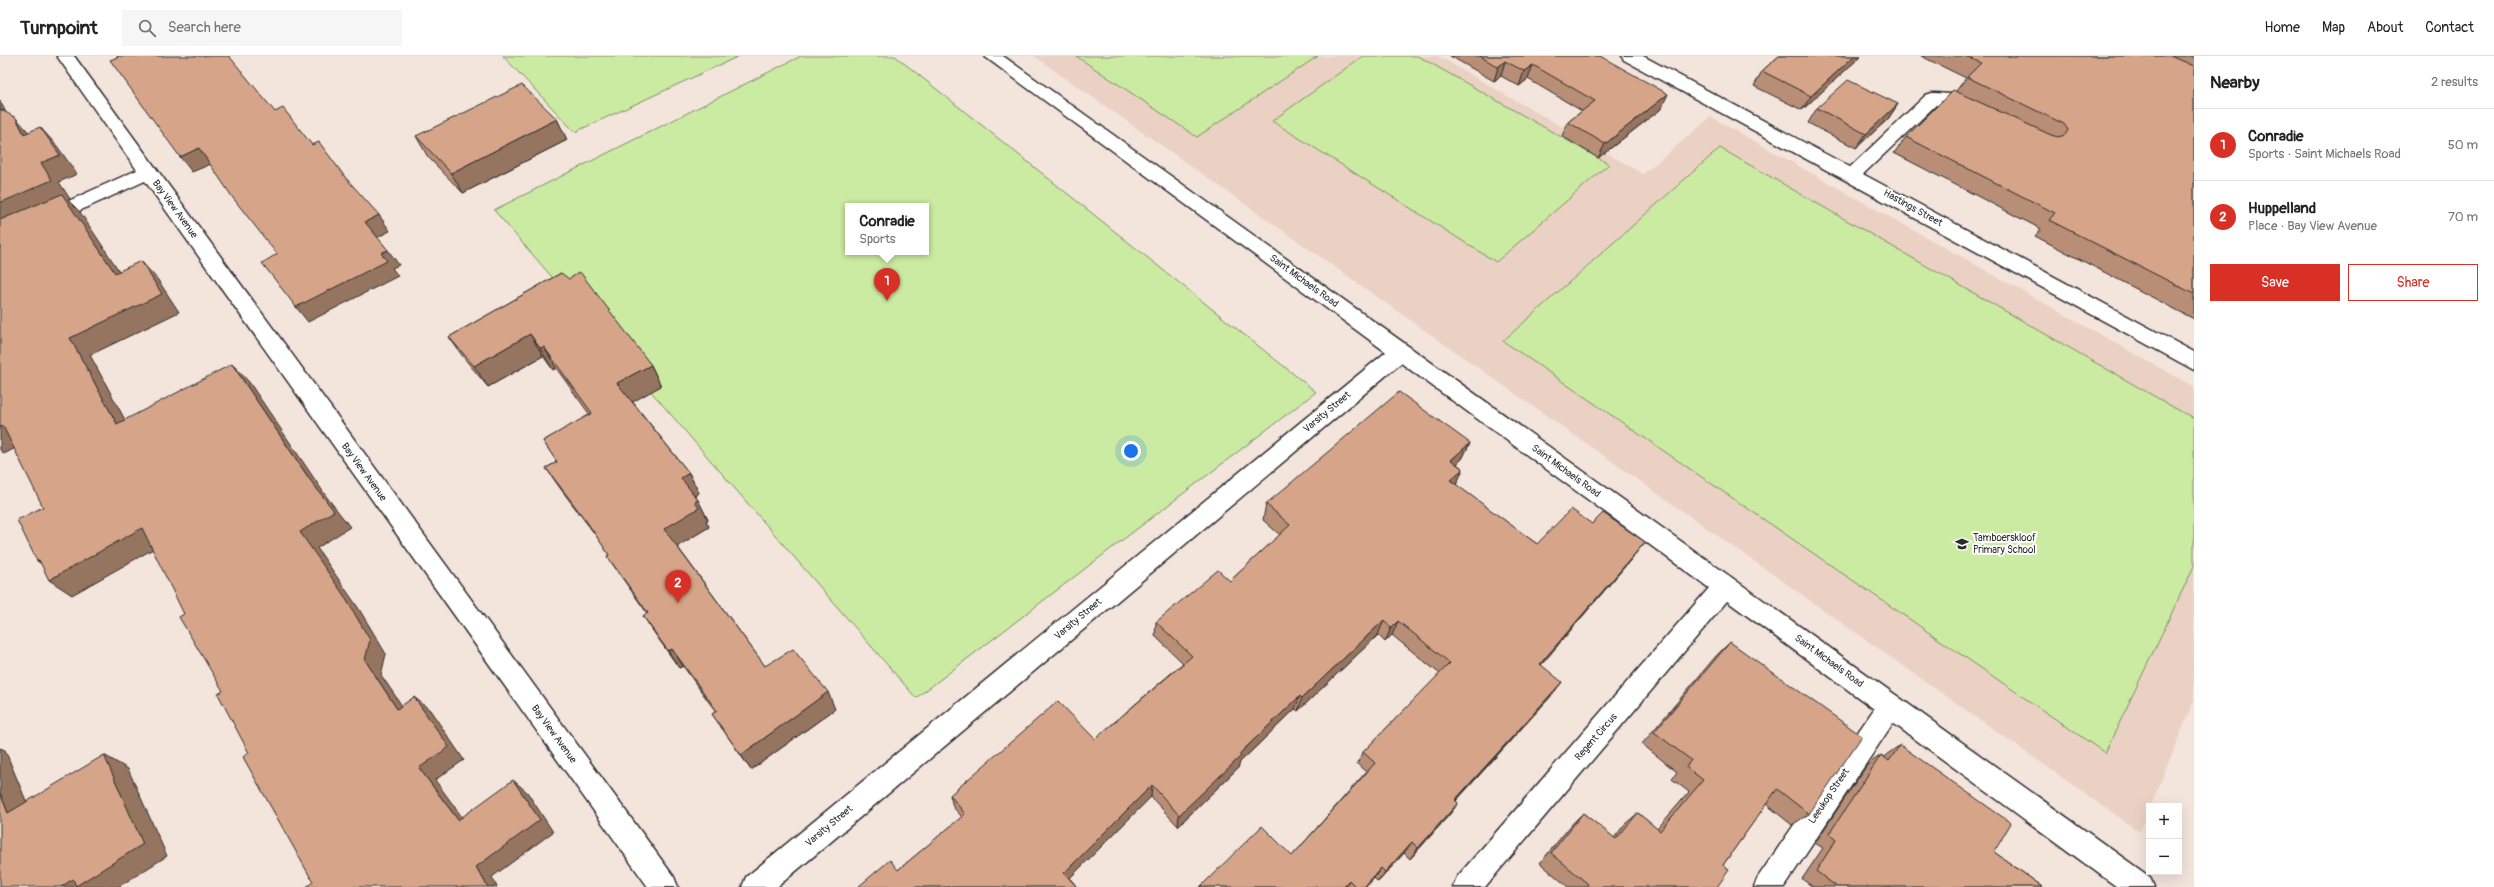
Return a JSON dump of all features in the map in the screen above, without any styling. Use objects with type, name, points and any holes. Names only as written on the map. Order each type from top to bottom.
[{"type":"street","name":"Bay View Avenue","points":[[65,56],[664,887]]},
{"type":"street","name":"Saint Michaels Road","points":[[992,56],[2140,887]]},
{"type":"street","name":"Hastings Street","points":[[1630,56],[1852,175],[2194,362]]},
{"type":"street","points":[[1852,175],[1932,99],[1949,99],[1990,119]]},
{"type":"street","points":[[0,240],[148,172]]},
{"type":"street","name":"Varsity Street","points":[[756,887],[1401,351]]},
{"type":"street","name":"Regent Circus","points":[[1467,887],[1725,586]]},
{"type":"street","name":"Leeukop Street","points":[[1768,887],[1890,706]]},
{"type":"shaded area","name":"Tamboerskloof Primary School","points":[[1034,56],[1438,56],[1643,174],[1711,117],[2194,387],[2194,700],[2152,803],[2146,803],[2146,817],[2140,832]]},
{"type":"green space","points":[[503,56],[739,56],[575,132]]},
{"type":"green space","points":[[801,56],[895,56],[1316,392],[916,698],[494,210]]},
{"type":"green space","points":[[1076,56],[1318,56],[1197,137]]},
{"type":"green space","points":[[1363,56],[1418,56],[1609,164],[1496,262],[1272,121]]},
{"type":"green space","points":[[1720,148],[2194,419],[2194,566],[2105,753],[1503,341]]},
{"type":"building","points":[[117,56],[229,56],[275,112],[283,108],[312,145],[319,142],[345,177],[379,215],[365,222],[388,250],[381,253],[387,261],[296,307],[262,263],[277,254],[233,198],[199,148],[180,157],[110,60],[118,57]]},
{"type":"building","points":[[1480,56],[1600,56],[1668,94],[1605,144],[1568,122],[1595,101],[1533,65],[1524,71],[1505,61],[1498,67]]},
{"type":"building","points":[[1779,56],[1854,56],[1811,96],[1762,71]]},
{"type":"building","points":[[1966,56],[2171,56],[2194,66],[2194,294],[2049,220],[2055,213],[1906,137],[1953,90],[2051,135],[2058,137],[2065,135],[2068,130],[2064,124],[1967,77],[1981,63]]},
{"type":"building","points":[[1848,80],[1898,104],[1866,134],[1817,108]]},
{"type":"building","points":[[522,85],[557,119],[451,173],[416,136]]},
{"type":"building","points":[[0,109],[16,118],[24,134],[40,127],[60,155],[41,163],[52,180],[0,203]]},
{"type":"building","points":[[62,194],[115,273],[141,261],[162,294],[70,338],[117,424],[232,364],[310,480],[334,511],[300,532],[343,594],[370,640],[365,660],[397,709],[414,697],[449,747],[419,768],[458,820],[513,780],[540,820],[476,867],[488,887],[306,887],[313,882],[243,757],[249,753],[218,694],[223,691],[179,617],[184,614],[142,528],[49,580],[39,560],[37,561],[17,520],[43,507],[3,426],[0,427],[0,220]]},
{"type":"building","points":[[580,272],[651,365],[617,383],[689,473],[681,478],[698,500],[695,502],[699,508],[664,529],[765,666],[793,649],[828,692],[741,755],[712,714],[717,711],[672,649],[668,651],[643,616],[648,613],[607,556],[609,555],[587,522],[546,468],[557,462],[543,441],[592,413],[544,347],[540,348],[530,334],[474,366],[449,337],[561,273],[569,279]]},
{"type":"building","points":[[1399,392],[1470,443],[1451,460],[1463,469],[1450,480],[1537,544],[1571,509],[1592,524],[1603,513],[1645,542],[1540,664],[1562,682],[1455,800],[1458,803],[1418,848],[1412,842],[1385,872],[1381,868],[1364,887],[1356,887],[1349,880],[1343,887],[1200,887],[1262,826],[1292,856],[1375,763],[1363,752],[1450,663],[1398,621],[1391,628],[1384,620],[1302,698],[1300,696],[1239,754],[1241,756],[1179,815],[1152,785],[1064,873],[1076,886],[858,887],[890,860],[898,870],[965,814],[950,795],[1058,701],[1095,739],[1192,656],[1156,622],[1218,570],[1230,581],[1290,525],[1266,504]]},
{"type":"building","points":[[1730,642],[1862,736],[1809,814],[1777,789],[1723,865],[1729,870],[1717,887],[1586,887],[1588,884],[1551,853],[1583,813],[1616,839],[1638,813],[1660,831],[1703,780],[1686,767],[1691,760],[1654,732]]},
{"type":"building","points":[[1900,745],[2011,823],[1994,852],[2043,887],[1837,887],[1816,871],[1836,840],[1829,834],[1881,755],[1889,761]]},
{"type":"building","points":[[104,755],[143,844],[76,886],[73,879],[61,887],[0,887],[0,793],[8,813]]},
{"type":"place","name":"Conradie","points":[[887,301]]},
{"type":"place","name":"Tamboerskloof Primary School","points":[[1962,544]]},
{"type":"place","name":"Huppelland","points":[[678,603]]}]
